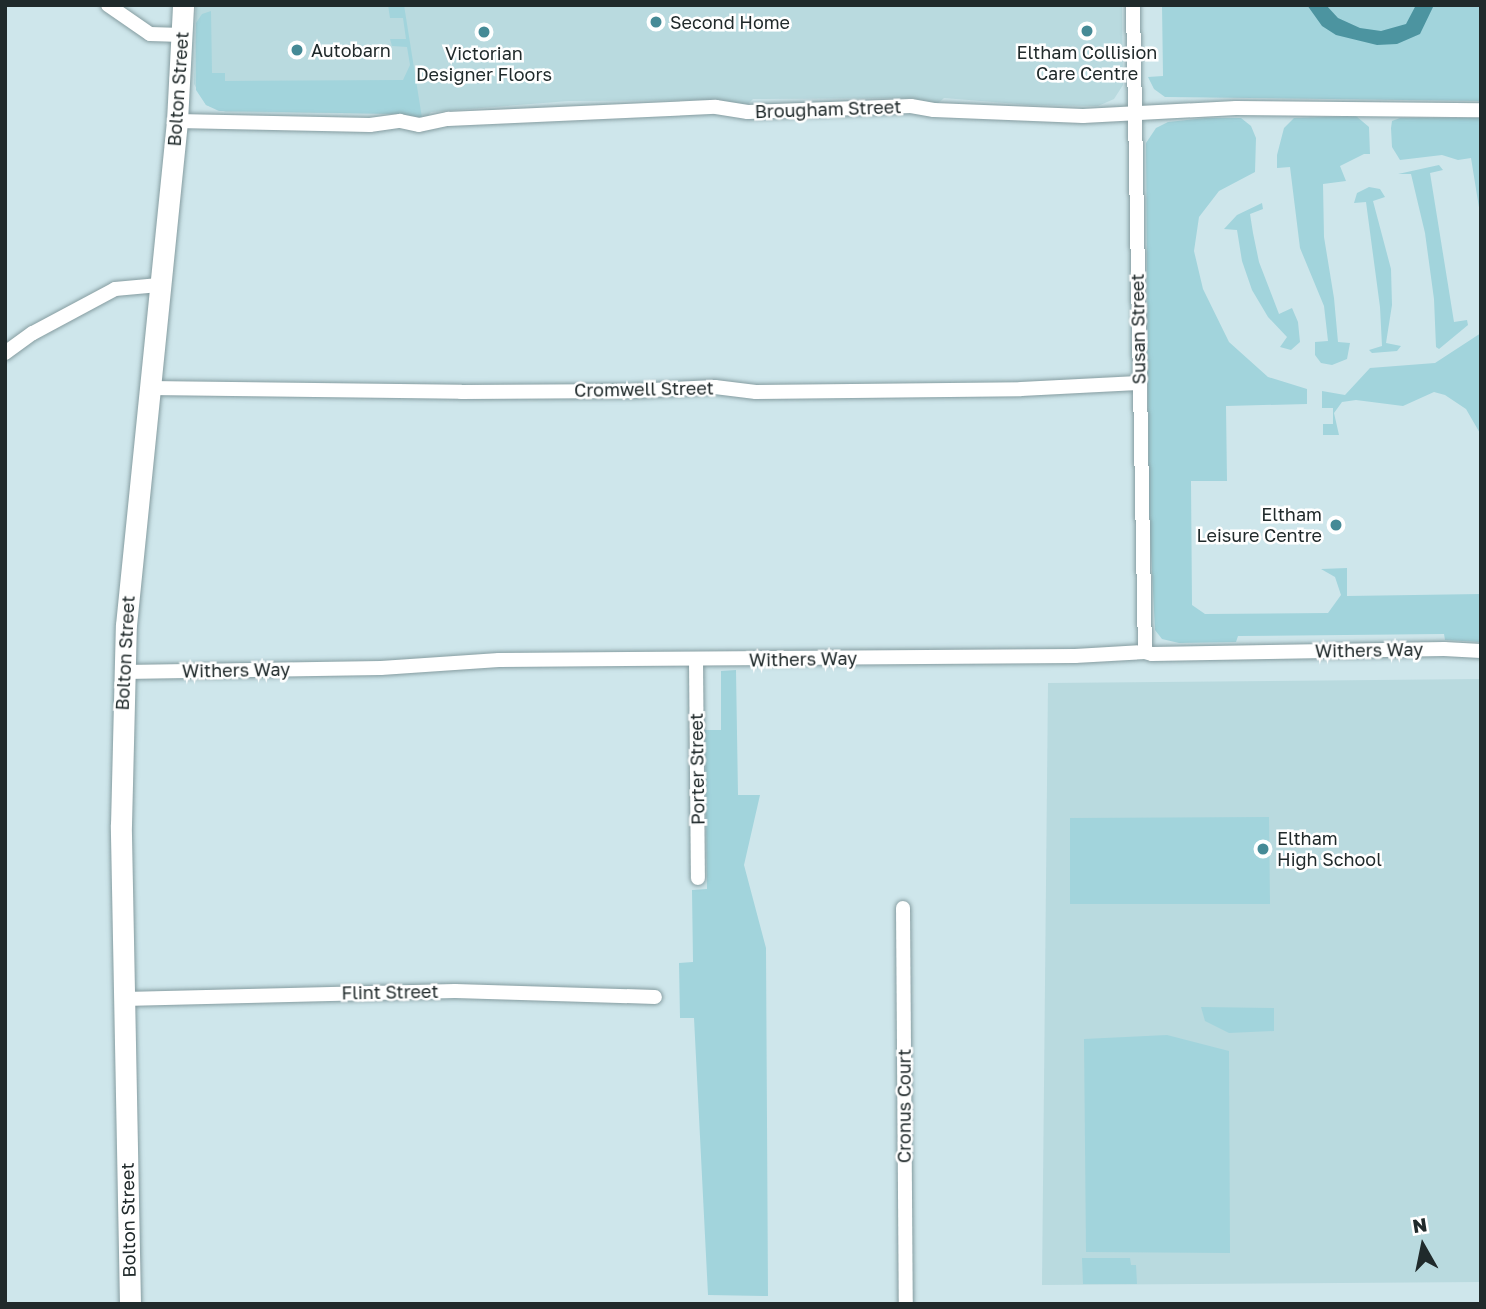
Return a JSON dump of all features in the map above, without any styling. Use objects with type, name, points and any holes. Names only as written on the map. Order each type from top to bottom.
[{"type":"main road","name":"Bolton Street","points":[[130,1304],[121,825],[124,672],[130,573],[177,121],[183,5]]},
{"type":"street","points":[[108,5],[150,34],[182,35]]},
{"type":"street","name":"Susan Street","points":[[1133,5],[1145,652]]},
{"type":"street","name":"Brougham Street","points":[[177,121],[370,125],[400,121],[419,125],[448,120],[716,107],[748,112],[905,106],[1022,114],[1135,114],[1236,108],[1481,110]]},
{"type":"street","points":[[5,353],[33,333],[114,289],[159,285]]},
{"type":"street","name":"Cromwell Street","points":[[149,388],[461,393],[715,387],[756,392],[1021,389],[1138,383]]},
{"type":"street","name":"Withers Way","points":[[124,672],[381,668],[499,660],[1109,656],[1145,652],[1444,649],[1481,651]]},
{"type":"street","name":"Porter Street","points":[[696,660],[698,878]]},
{"type":"street","name":"Cronus Court","points":[[903,908],[906,1304]]},
{"type":"street","name":"Flint Street","points":[[124,999],[456,991],[655,998]]},
{"type":"shaded area","points":[[196,5],[1122,5],[1123,85],[1114,99],[1098,106],[1029,105],[944,98],[937,104],[911,98],[753,99],[746,106],[719,100],[569,101],[431,112],[426,118],[399,114],[226,112],[206,105],[194,84]]},
{"type":"shaded area","points":[[388,5],[404,5],[422,118],[399,114],[219,111],[206,105],[196,90],[196,23],[202,14],[211,11],[212,73],[225,73],[225,81],[403,80],[410,65],[407,47],[392,46],[390,39],[406,39],[403,18],[390,18]]},
{"type":"shaded area","points":[[1162,5],[1481,5],[1481,101],[1165,97],[1154,89],[1148,77],[1163,76]]},
{"type":"shaded area","points":[[1307,5],[1326,5],[1338,18],[1360,28],[1381,31],[1406,24],[1416,5],[1434,5],[1420,34],[1397,44],[1377,45],[1336,35],[1322,26]]},
{"type":"shaded area","points":[[1356,116],[1369,127],[1370,154],[1364,154],[1340,166],[1346,181],[1323,184],[1324,237],[1338,342],[1350,343],[1347,359],[1332,365],[1321,363],[1315,355],[1315,342],[1328,341],[1324,306],[1300,248],[1290,167],[1277,168],[1277,155],[1284,128],[1294,118]]},
{"type":"shaded area","points":[[1241,118],[1251,126],[1256,138],[1255,172],[1219,191],[1199,217],[1194,251],[1203,289],[1229,342],[1268,377],[1307,389],[1307,404],[1226,406],[1227,481],[1191,481],[1192,605],[1205,614],[1328,613],[1341,595],[1335,577],[1321,569],[1347,568],[1347,596],[1481,594],[1481,642],[1445,640],[1444,634],[1238,636],[1236,642],[1179,643],[1162,639],[1155,630],[1149,512],[1146,143],[1156,128],[1168,122]]},
{"type":"shaded area","points":[[1400,118],[1481,118],[1481,220],[1471,158],[1458,160],[1442,155],[1400,160],[1392,147],[1391,128],[1392,121]]},
{"type":"shaded area","points":[[1439,165],[1443,170],[1430,173],[1454,322],[1467,320],[1468,325],[1439,349],[1436,347],[1434,299],[1425,233],[1411,174],[1398,174]]},
{"type":"shaded area","points":[[1369,187],[1380,189],[1385,197],[1373,201],[1391,269],[1392,305],[1386,343],[1401,346],[1397,351],[1372,353],[1369,350],[1382,346],[1380,307],[1366,202],[1354,203],[1357,193]]},
{"type":"shaded area","points":[[1262,203],[1263,209],[1250,214],[1253,233],[1259,262],[1279,314],[1292,308],[1298,322],[1300,342],[1291,350],[1280,347],[1287,337],[1268,317],[1252,290],[1242,261],[1237,230],[1224,229],[1237,215]]},
{"type":"shaded area","points":[[1481,333],[1481,435],[1466,409],[1445,395],[1434,392],[1403,406],[1356,400],[1342,402],[1334,413],[1339,435],[1323,435],[1323,424],[1333,424],[1333,408],[1322,408],[1322,391],[1345,395],[1370,368],[1435,363]]},
{"type":"shaded area","points":[[736,670],[738,795],[760,795],[744,865],[766,948],[768,1296],[708,1295],[694,1018],[680,1018],[679,963],[693,962],[692,890],[707,889],[705,730],[721,730],[721,671]]},
{"type":"shaded area","name":"Eltham High School","points":[[1481,679],[1481,1282],[1042,1285],[1048,683]]},
{"type":"shaded area","points":[[1269,817],[1270,904],[1070,904],[1070,818]]},
{"type":"shaded area","points":[[1201,1007],[1274,1008],[1274,1031],[1229,1033],[1205,1021]]},
{"type":"shaded area","points":[[1167,1035],[1229,1051],[1230,1253],[1086,1252],[1084,1039]]},
{"type":"shaded area","points":[[1082,1258],[1130,1258],[1131,1265],[1136,1265],[1137,1284],[1083,1284]]},
{"type":"place","name":"Second Home","points":[[656,22]]},
{"type":"place","name":"Eltham Collision Care Centre","points":[[1087,31]]},
{"type":"place","name":"Victorian Designer Floors","points":[[484,32]]},
{"type":"place","name":"Autobarn","points":[[297,50]]},
{"type":"place","name":"Eltham Leisure Centre","points":[[1336,525]]},
{"type":"place","name":"Eltham High School","points":[[1263,849]]}]
